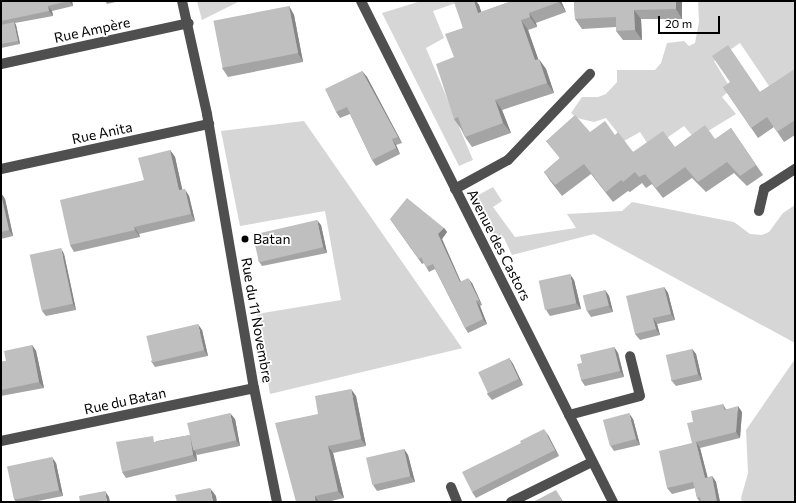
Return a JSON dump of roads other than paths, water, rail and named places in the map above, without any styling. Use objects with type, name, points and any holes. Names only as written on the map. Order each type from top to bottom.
[{"type":"street","name":"Rue du 11 Novembre","points":[[182,1],[189,23],[209,124],[254,388],[277,502]]},
{"type":"street","name":"Avenue des Castors","points":[[361,1],[613,502]]},
{"type":"street","name":"Rue Ampère","points":[[1,64],[189,23]]},
{"type":"street","points":[[455,189],[508,160],[590,74]]},
{"type":"street","name":"Rue Anita","points":[[1,169],[209,124]]},
{"type":"street","points":[[759,211],[764,189],[795,169]]},
{"type":"street","points":[[569,415],[640,396],[630,356]]},
{"type":"street","name":"Rue du Batan","points":[[1,441],[254,388]]},
{"type":"street","points":[[511,502],[592,462]]},
{"type":"street","points":[[451,487],[457,502]]},
{"type":"place","name":"Batan","points":[[245,239]]}]
